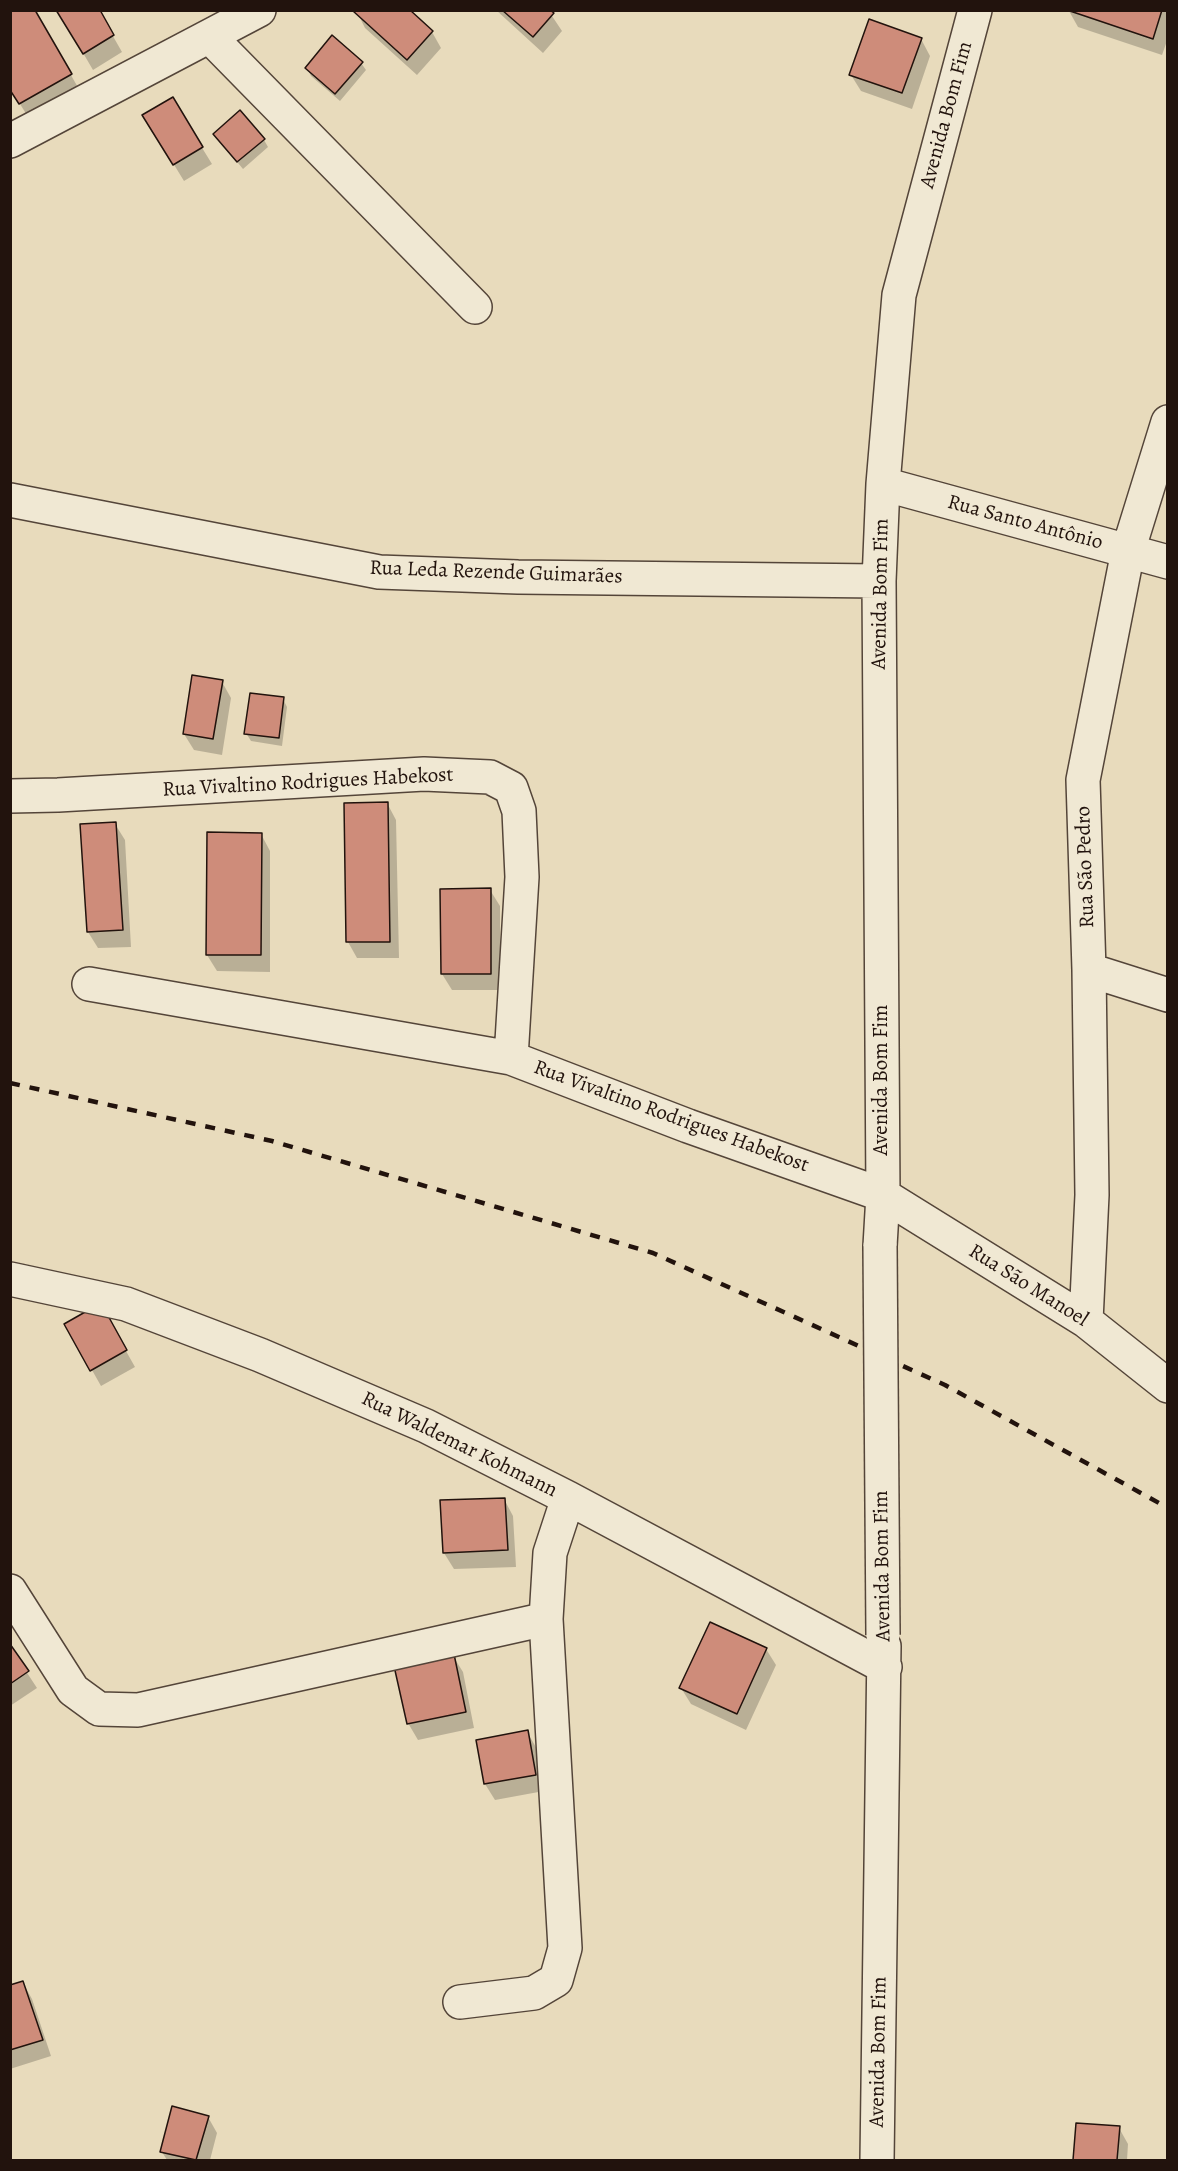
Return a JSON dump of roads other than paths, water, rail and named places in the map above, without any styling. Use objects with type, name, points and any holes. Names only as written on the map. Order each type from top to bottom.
[{"type":"street","points":[[10,141],[259,10]]},
{"type":"street","name":"Avenida Bom Fim","points":[[877,2160],[885,1667],[880,1246],[883,1195],[879,581],[883,484],[899,295],[975,10]]},
{"type":"street","points":[[210,36],[475,308]]},
{"type":"street","name":"Rua São Pedro","points":[[1086,1322],[1092,1195],[1089,970],[1083,780],[1128,551],[1167,422]]},
{"type":"street","name":"Rua Santo Antônio","points":[[883,484],[1167,562]]},
{"type":"street","name":"Rua Leda Rezende Guimarães","points":[[10,500],[379,572],[518,577],[879,581]]},
{"type":"street","name":"Rua Vivaltino Rodrigues Habekost","points":[[10,796],[424,774],[490,777],[511,788],[519,811],[522,877],[511,1058],[688,1126],[883,1195]]},
{"type":"street","points":[[1089,970],[1167,995]]},
{"type":"street","points":[[89,984],[511,1058]]},
{"type":"street","name":"Rua São Manoel","points":[[883,1195],[1086,1322],[1167,1386]]},
{"type":"street","name":"Rua Waldemar Kohmann","points":[[10,1278],[126,1304],[260,1354],[426,1426],[568,1498],[885,1667]]},
{"type":"street","points":[[460,2002],[534,1993],[556,1980],[565,1948],[546,1619],[550,1553],[568,1498]]},
{"type":"street","points":[[10,1591],[73,1690],[99,1709],[138,1710],[546,1619]]},
{"type":"railway","points":[[10,1083],[272,1141],[653,1253],[945,1385],[1168,1508]]}]
